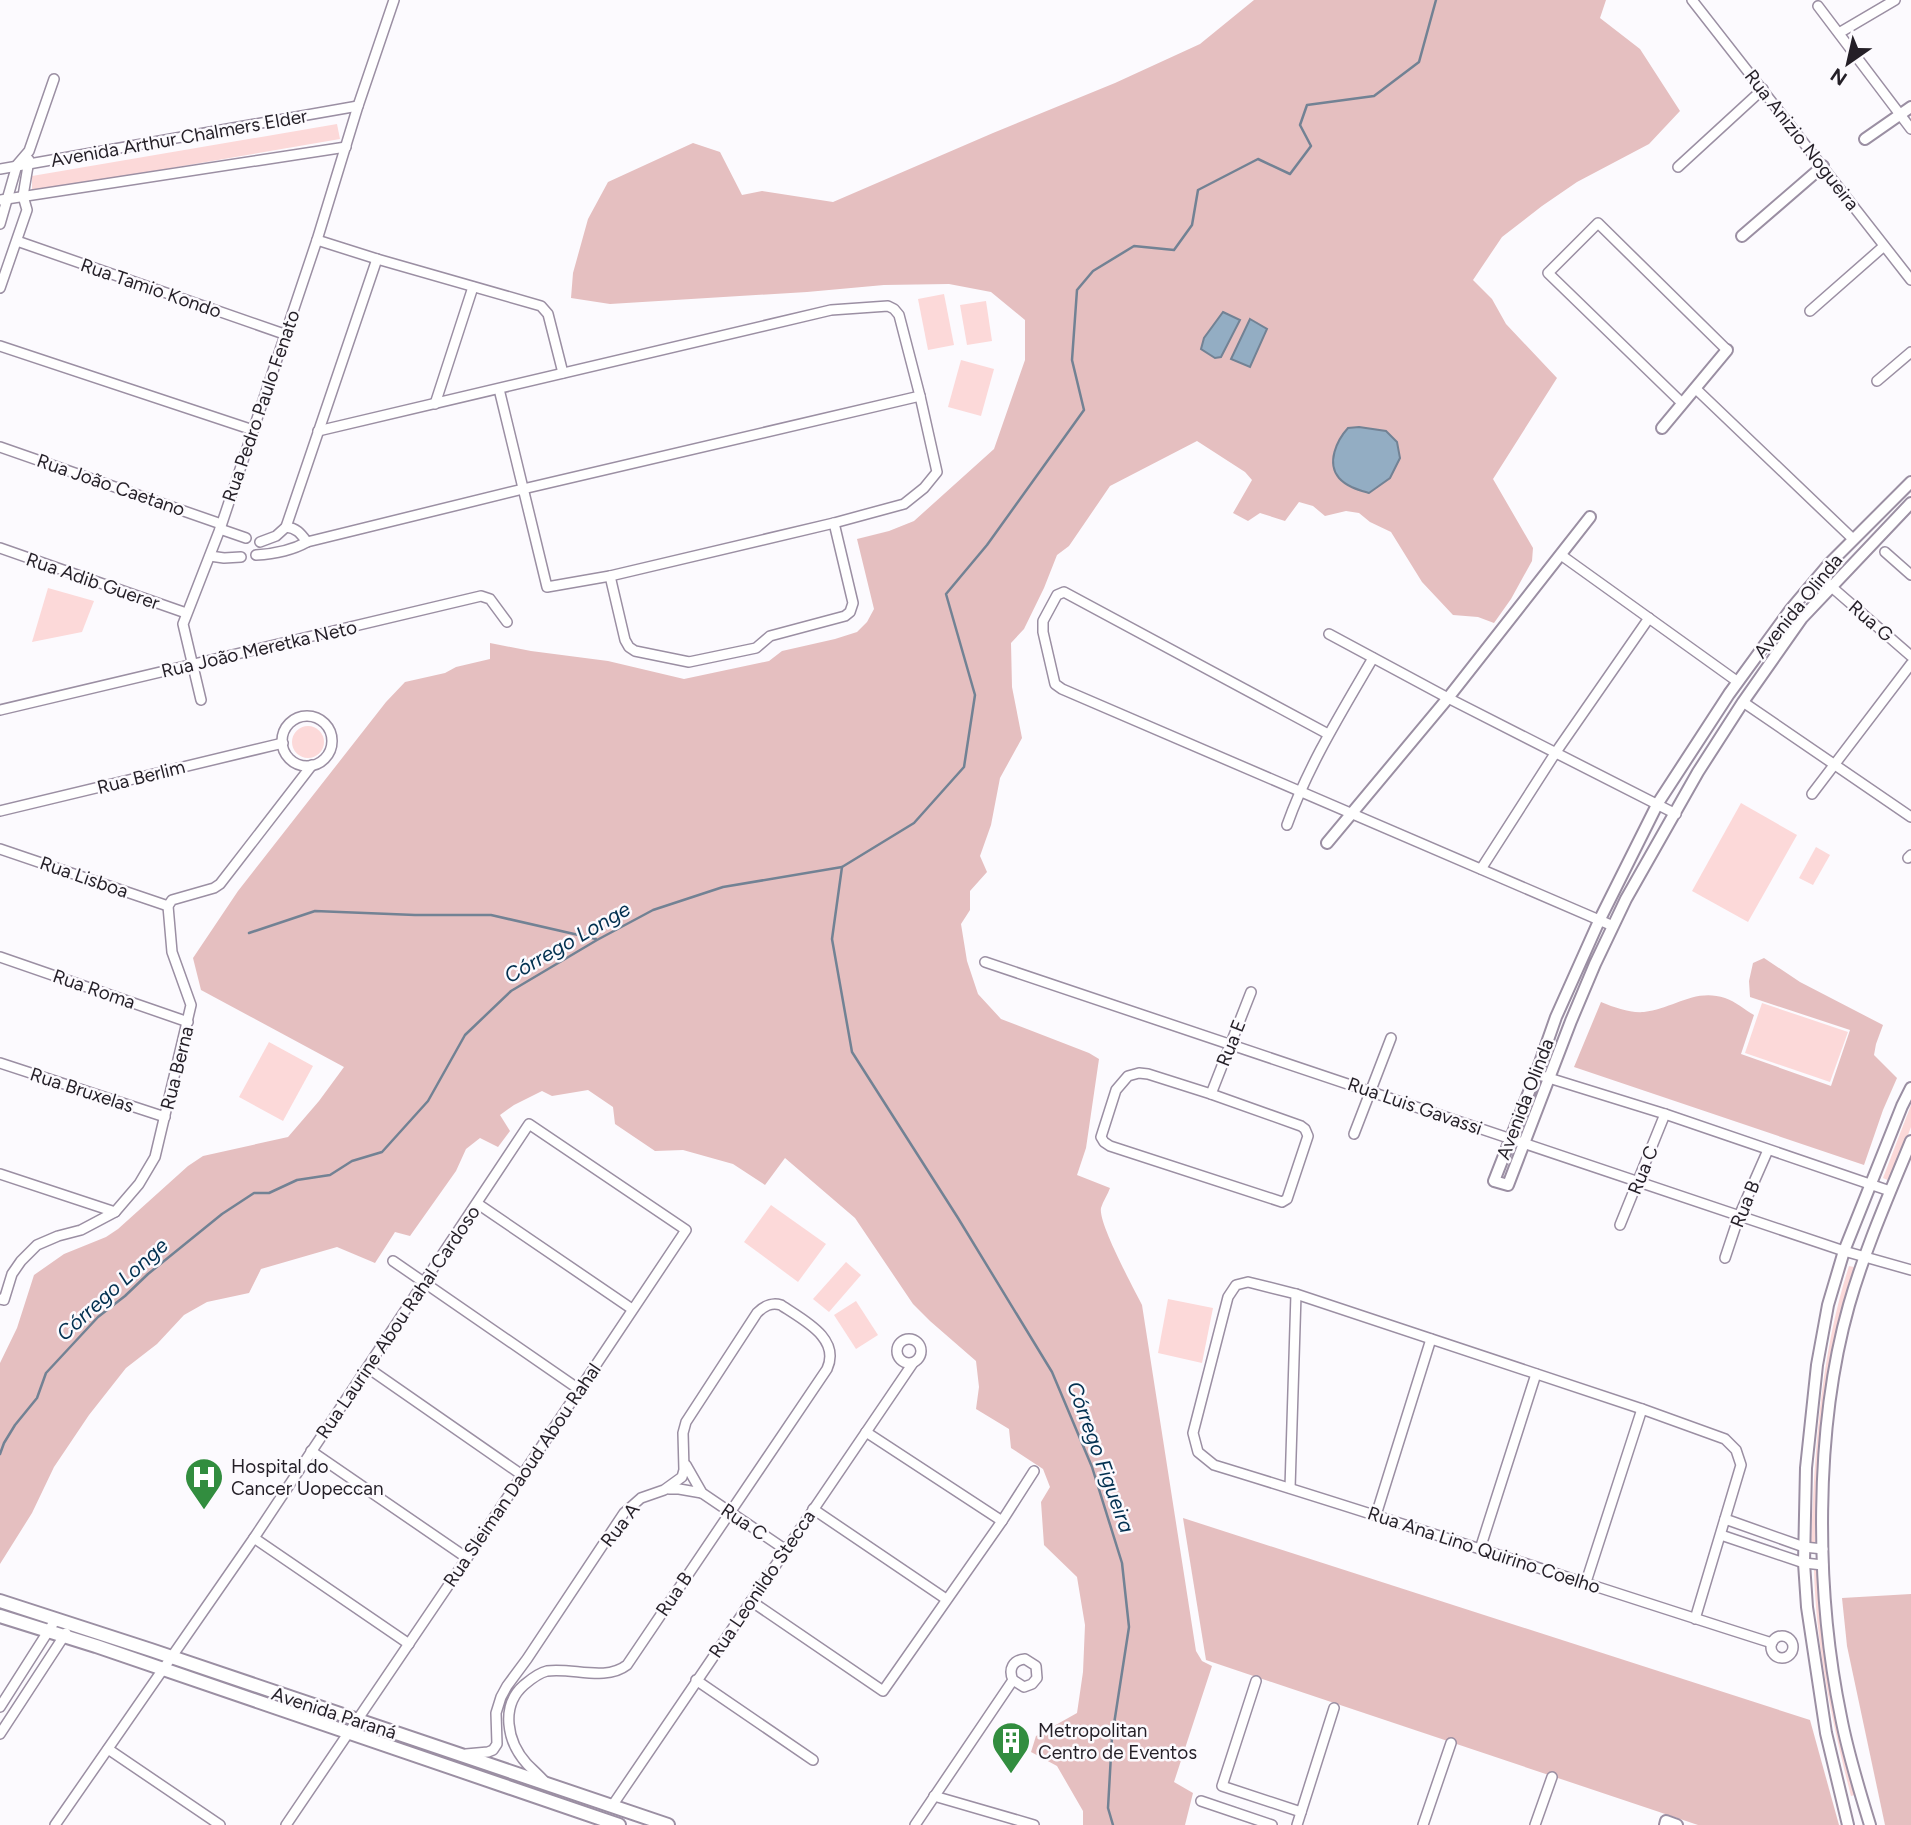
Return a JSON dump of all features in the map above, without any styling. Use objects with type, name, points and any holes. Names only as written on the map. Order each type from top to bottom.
[{"type":"main road","name":"Avenida Paraná","points":[[0,1601],[70,1624],[98,1640],[348,1733],[601,1822],[619,1825]]},
{"type":"main road","name":"Avenida Paraná","points":[[0,1616],[65,1637],[98,1640]]},
{"type":"main road","name":"Avenida Paraná","points":[[167,1664],[356,1720],[668,1825]]},
{"type":"main road","points":[[601,1822],[612,1807]]},
{"type":"street","name":"Rua Pedro Paulo Fenato","points":[[201,700],[183,624],[186,613],[221,526],[394,0]]},
{"type":"street","name":"Rua Anizio Nogueira","points":[[1692,0],[1911,280]]},
{"type":"street","points":[[1839,33],[1895,0]]},
{"type":"street","points":[[1818,6],[1911,129]]},
{"type":"street","points":[[0,288],[27,210],[23,195],[29,151],[54,79]]},
{"type":"street","points":[[1678,167],[1763,89]]},
{"type":"street","name":"Avenida Arthur Chalmers Elder","points":[[0,169],[358,106]]},
{"type":"street","points":[[1865,139],[1911,107]]},
{"type":"street","name":"Avenida Arthur Chalmers Elder","points":[[4,199],[346,147]]},
{"type":"street","points":[[0,225],[4,199],[17,165],[29,151]]},
{"type":"street","points":[[1742,236],[1823,166]]},
{"type":"street","points":[[1662,428],[1727,350],[1598,223],[1549,273],[1682,403]]},
{"type":"street","points":[[317,240],[377,260],[541,306],[548,314],[563,373]]},
{"type":"street","name":"Rua Tamio Kondo","points":[[17,242],[284,334]]},
{"type":"street","points":[[1810,311],[1884,246]]},
{"type":"street","points":[[267,554],[263,541],[276,536],[286,527],[377,260]]},
{"type":"street","points":[[435,404],[473,287]]},
{"type":"street","points":[[318,431],[831,310],[888,306],[899,315],[937,472],[924,488],[904,504],[610,576],[547,587],[499,389]]},
{"type":"street","points":[[0,346],[253,430]]},
{"type":"street","points":[[1877,381],[1911,352]]},
{"type":"street","points":[[1695,387],[1853,539]]},
{"type":"street","points":[[256,555],[296,548],[307,542],[523,489],[920,396]]},
{"type":"street","name":"Rua João Caetano","points":[[0,447],[221,526],[246,538]]},
{"type":"street","name":"Avenida Olinda","points":[[1911,482],[1853,539],[1791,609],[1738,682],[1658,803],[1599,921],[1556,1017],[1494,1181],[1508,1185],[1571,1021],[1626,899],[1698,772],[1802,618],[1911,503]]},
{"type":"street","points":[[1888,505],[1899,515]]},
{"type":"street","points":[[1326,843],[1448,698],[1590,517]]},
{"type":"street","points":[[610,576],[625,640],[635,651],[689,662],[756,648],[770,636],[845,616],[850,612],[853,603],[834,523]]},
{"type":"street","points":[[286,527],[293,528],[307,542]]},
{"type":"street","name":"Rua Adib Guerer","points":[[0,548],[186,613]]},
{"type":"street","points":[[1885,552],[1911,575]]},
{"type":"street","points":[[1561,555],[1738,682]]},
{"type":"street","points":[[210,556],[241,556]]},
{"type":"street","name":"Rua G","points":[[1819,576],[1911,656]]},
{"type":"street","points":[[1328,734],[1064,592],[1057,595],[1043,621],[1055,684],[1062,689],[1614,926]]},
{"type":"street","name":"Rua João Meretka Neto","points":[[0,710],[481,597],[490,599],[507,622]]},
{"type":"street","points":[[1481,869],[1556,752],[1649,618]]},
{"type":"street","points":[[1329,634],[1675,814]]},
{"type":"street","points":[[1287,825],[1299,791],[1328,734],[1373,659]]},
{"type":"street","points":[[1812,794],[1911,664]]},
{"type":"street","points":[[1743,702],[1911,817]]},
{"type":"street","points":[[302,716],[319,719],[326,724],[332,740],[327,756],[312,765],[293,760],[283,743],[287,726],[302,716]]},
{"type":"street","points":[[1698,742],[1713,750]]},
{"type":"street","name":"Rua Berlim","points":[[0,811],[283,743]]},
{"type":"street","points":[[168,906],[172,900],[220,884],[312,765]]},
{"type":"street","name":"Rua Lisboa","points":[[0,849],[168,906]]},
{"type":"street","name":"Rua Berna","points":[[4,1280],[37,1245],[81,1230],[115,1212],[139,1184],[155,1157],[191,1005],[172,952],[168,906]]},
{"type":"street","name":"Rua Roma","points":[[0,957],[188,1022]]},
{"type":"street","name":"Rua Luis Gavassi","points":[[985,962],[1864,1257]]},
{"type":"street","name":"Rua E","points":[[1211,1094],[1251,992]]},
{"type":"street","points":[[1354,1134],[1391,1038]]},
{"type":"street","name":"Rua Bruxelas","points":[[0,1062],[165,1116]]},
{"type":"street","points":[[1148,1074],[1211,1094],[1305,1129],[1308,1136],[1287,1199],[1282,1202],[1110,1146],[1101,1137],[1116,1090],[1128,1076],[1148,1074]]},
{"type":"street","points":[[1536,1074],[1665,1114],[1890,1191]]},
{"type":"street","points":[[1848,1825],[1819,1697],[1807,1608],[1804,1563],[1806,1468],[1817,1365],[1828,1305],[1844,1251],[1911,1090]]},
{"type":"street","name":"Rua C","points":[[1620,1225],[1665,1114]]},
{"type":"street","name":"Rua Laurine Abou Rahal Cardoso","points":[[55,1825],[254,1538],[529,1124],[686,1230]]},
{"type":"street","points":[[1870,1825],[1840,1714],[1823,1565],[1824,1480],[1832,1391],[1840,1343],[1864,1257],[1911,1141]]},
{"type":"street","name":"Rua B","points":[[1725,1258],[1739,1216],[1768,1150]]},
{"type":"street","points":[[0,1174],[115,1212]]},
{"type":"street","points":[[478,1204],[632,1309]]},
{"type":"street","name":"Rua Sleiman Daoud Abou Rahal","points":[[286,1825],[686,1230]]},
{"type":"street","points":[[1864,1257],[1911,1270]]},
{"type":"street","points":[[393,1261],[580,1390]]},
{"type":"street","points":[[2,1299],[4,1280]]},
{"type":"street","name":"Rua Ana Lino Quirino Coelho","points":[[1296,1294],[1248,1282],[1236,1285],[1228,1297],[1193,1433],[1198,1452],[1214,1465],[1376,1514],[1772,1643]]},
{"type":"street","points":[[1290,1488],[1296,1294],[1725,1439],[1736,1450],[1741,1465],[1695,1619]]},
{"type":"street","name":"Rua A","points":[[498,1738],[496,1713],[507,1686],[624,1513],[641,1498],[664,1490],[682,1477],[683,1433],[686,1422],[762,1308],[774,1303],[781,1305],[820,1333]]},
{"type":"street","name":"Rua B","points":[[535,1676],[549,1671],[614,1672],[626,1665],[827,1369],[830,1351],[820,1333]]},
{"type":"street","points":[[1376,1514],[1431,1339]]},
{"type":"street","points":[[905,1340],[913,1340],[919,1344],[919,1358],[913,1363],[905,1363],[897,1353],[899,1345],[905,1340]]},
{"type":"street","points":[[902,1360],[902,1378]]},
{"type":"street","name":"Rua Leonildo Stecca","points":[[612,1807],[913,1363]]},
{"type":"street","points":[[368,1368],[522,1475]]},
{"type":"street","points":[[1480,1549],[1536,1374]]},
{"type":"street","points":[[1586,1583],[1642,1409]]},
{"type":"street","points":[[866,1432],[1002,1521]]},
{"type":"street","points":[[311,1451],[467,1558]]},
{"type":"street","name":"Rua C","points":[[684,1460],[702,1493],[786,1550]]},
{"type":"street","points":[[751,1601],[883,1691],[1034,1471]]},
{"type":"street","name":"Rua C","points":[[664,1490],[679,1489],[702,1493]]},
{"type":"street","points":[[813,1509],[946,1599]]},
{"type":"street","points":[[1725,1519],[1804,1546],[1823,1549]]},
{"type":"street","points":[[1721,1535],[1804,1563],[1823,1565]]},
{"type":"street","points":[[254,1538],[409,1644]]},
{"type":"street","points":[[0,1707],[56,1619]]},
{"type":"street","points":[[0,1734],[65,1637],[70,1624]]},
{"type":"street","points":[[527,1659],[535,1676],[522,1687],[512,1701],[508,1715],[512,1736],[522,1758],[547,1784]]},
{"type":"street","points":[[696,1680],[813,1760]]},
{"type":"street","points":[[915,1825],[1013,1680]]},
{"type":"street","points":[[1256,1681],[1222,1786],[1301,1812]]},
{"type":"street","points":[[1297,1825],[1334,1708]]},
{"type":"street","points":[[458,1754],[494,1750],[498,1738],[512,1736]]},
{"type":"street","points":[[1423,1825],[1451,1743]]},
{"type":"street","points":[[108,1749],[220,1825]]},
{"type":"street","points":[[1535,1825],[1552,1777]]},
{"type":"street","points":[[934,1796],[1034,1825]]},
{"type":"street","points":[[1201,1801],[1272,1825]]},
{"type":"street","points":[[1843,1807],[1863,1802]]},
{"type":"street","points":[[1665,1825],[1666,1821],[1677,1825]]},
{"type":"shaded area","points":[[1254,0],[1606,0],[1600,18],[1640,49],[1680,111],[1649,144],[1577,182],[1502,237],[1473,280],[1492,299],[1506,324],[1557,378],[1493,479],[1533,548],[1532,561],[1494,623],[1478,617],[1453,615],[1422,582],[1391,532],[1370,522],[1359,513],[1346,511],[1325,516],[1313,506],[1299,502],[1285,521],[1260,513],[1248,521],[1233,513],[1252,480],[1245,472],[1197,441],[1110,486],[1069,546],[1057,555],[1024,629],[1011,643],[1012,687],[1022,738],[1000,778],[991,825],[980,856],[987,872],[970,891],[970,910],[961,924],[967,961],[978,994],[1001,1019],[1099,1059],[1086,1148],[1077,1175],[1110,1188],[1101,1208],[1102,1216],[1142,1305],[1196,1651],[1202,1661],[1212,1666],[1174,1782],[1193,1793],[1185,1825],[1083,1825],[1083,1811],[1057,1766],[1031,1752],[1036,1736],[1077,1713],[1083,1672],[1085,1625],[1077,1577],[1044,1545],[1041,1502],[1050,1487],[1043,1469],[1011,1448],[1009,1429],[976,1409],[979,1387],[976,1361],[913,1304],[855,1218],[785,1158],[765,1185],[733,1164],[683,1150],[655,1151],[615,1124],[613,1107],[588,1090],[552,1096],[542,1091],[500,1115],[510,1131],[498,1147],[480,1138],[466,1149],[456,1171],[410,1236],[395,1232],[375,1263],[337,1247],[261,1269],[249,1293],[207,1302],[184,1315],[157,1344],[126,1368],[89,1415],[54,1467],[32,1513],[0,1564],[0,1363],[17,1328],[34,1275],[64,1254],[106,1237],[118,1229],[188,1166],[203,1156],[288,1137],[344,1067],[201,990],[193,958],[238,891],[386,702],[405,682],[490,659],[490,643],[608,661],[684,679],[769,661],[782,651],[857,632],[874,609],[857,539],[914,521],[994,449],[1025,360],[1025,320],[991,292],[949,284],[884,285],[610,304],[571,298],[573,273],[588,219],[608,182],[693,143],[720,152],[742,195],[762,191],[833,202],[1115,83],[1200,44]]},
{"type":"shaded area","points":[[337,124],[340,139],[32,192],[32,176]]},
{"type":"shaded area","points":[[944,294],[954,345],[928,350],[918,299]]},
{"type":"shaded area","points":[[986,301],[992,341],[967,345],[960,305]]},
{"type":"shaded area","points":[[961,360],[994,369],[981,416],[948,407]]},
{"type":"shaded area","points":[[48,588],[94,601],[82,632],[32,642]]},
{"type":"shaded area","points":[[308,726],[319,731],[324,742],[319,753],[308,758],[297,753],[292,742],[297,731]]},
{"type":"shaded area","points":[[1741,803],[1797,835],[1748,922],[1692,891]]},
{"type":"shaded area","points":[[1816,847],[1830,855],[1813,885],[1799,878]]},
{"type":"shaded area","points":[[1764,958],[1800,982],[1883,1025],[1874,1055],[1897,1078],[1864,1165],[1574,1067],[1601,1002],[1628,1011],[1644,1012],[1693,997],[1714,996],[1729,999],[1754,1015],[1741,1054],[1831,1086],[1850,1030],[1750,997],[1749,981],[1753,963]]},
{"type":"shaded area","points":[[1762,1003],[1848,1032],[1830,1082],[1745,1053]]},
{"type":"shaded area","points":[[269,1042],[313,1066],[283,1121],[239,1097]]},
{"type":"shaded area","points":[[1911,1105],[1911,1127],[1890,1181],[1883,1178]]},
{"type":"shaded area","points":[[771,1205],[826,1244],[798,1282],[744,1242]]},
{"type":"shaded area","points":[[846,1262],[861,1275],[829,1312],[813,1299]]},
{"type":"shaded area","points":[[1849,1266],[1854,1267],[1837,1325],[1827,1384],[1815,1545],[1811,1544],[1825,1369]]},
{"type":"shaded area","points":[[1168,1299],[1213,1308],[1202,1363],[1158,1353]]},
{"type":"shaded area","points":[[856,1301],[878,1335],[856,1349],[834,1315]]},
{"type":"shaded area","points":[[1183,1518],[1810,1720],[1839,1825],[1698,1825],[1206,1660]]},
{"type":"shaded area","points":[[1814,1570],[1819,1570],[1849,1771],[1855,1795],[1851,1796],[1826,1684]]},
{"type":"shaded area","points":[[1911,1594],[1911,1825],[1885,1825],[1847,1646],[1842,1598]]},
{"type":"shaded area","points":[[359,1726],[594,1804],[593,1809],[357,1731]]},
{"type":"water","points":[[1223,312],[1240,320],[1221,357],[1215,358],[1201,349],[1204,338]]},
{"type":"water","points":[[1250,319],[1267,329],[1250,367],[1231,359]]},
{"type":"water","points":[[1348,428],[1386,431],[1397,442],[1400,458],[1390,478],[1369,493],[1342,481],[1333,466],[1334,452],[1344,433]]},
{"type":"waterway","name":"Córrego Figueira","points":[[1113,1825],[1108,1808],[1112,1737],[1129,1627],[1122,1563],[1092,1467],[1052,1372],[852,1052],[832,939],[842,867],[914,823],[964,767],[975,695],[946,594],[987,545],[1084,410],[1072,360],[1077,290],[1093,271],[1134,246],[1174,250],[1192,225],[1198,190],[1258,159],[1290,174],[1311,146],[1300,125],[1307,105],[1374,96],[1419,62],[1436,0]]},
{"type":"waterway","name":"Córrego Longe","points":[[0,1454],[15,1425],[37,1398],[46,1373],[98,1317],[222,1214],[254,1193],[269,1193],[297,1180],[330,1175],[352,1161],[382,1152],[428,1101],[465,1035],[511,991],[653,910],[723,887],[842,867]]},
{"type":"waterway","points":[[249,933],[315,911],[491,915],[596,939]]},
{"type":"place","name":"Hospital do Cancer Uopeccan","points":[[204,1511]]},
{"type":"place","name":"Metropolitan Centro de Eventos","points":[[1011,1775]]}]
